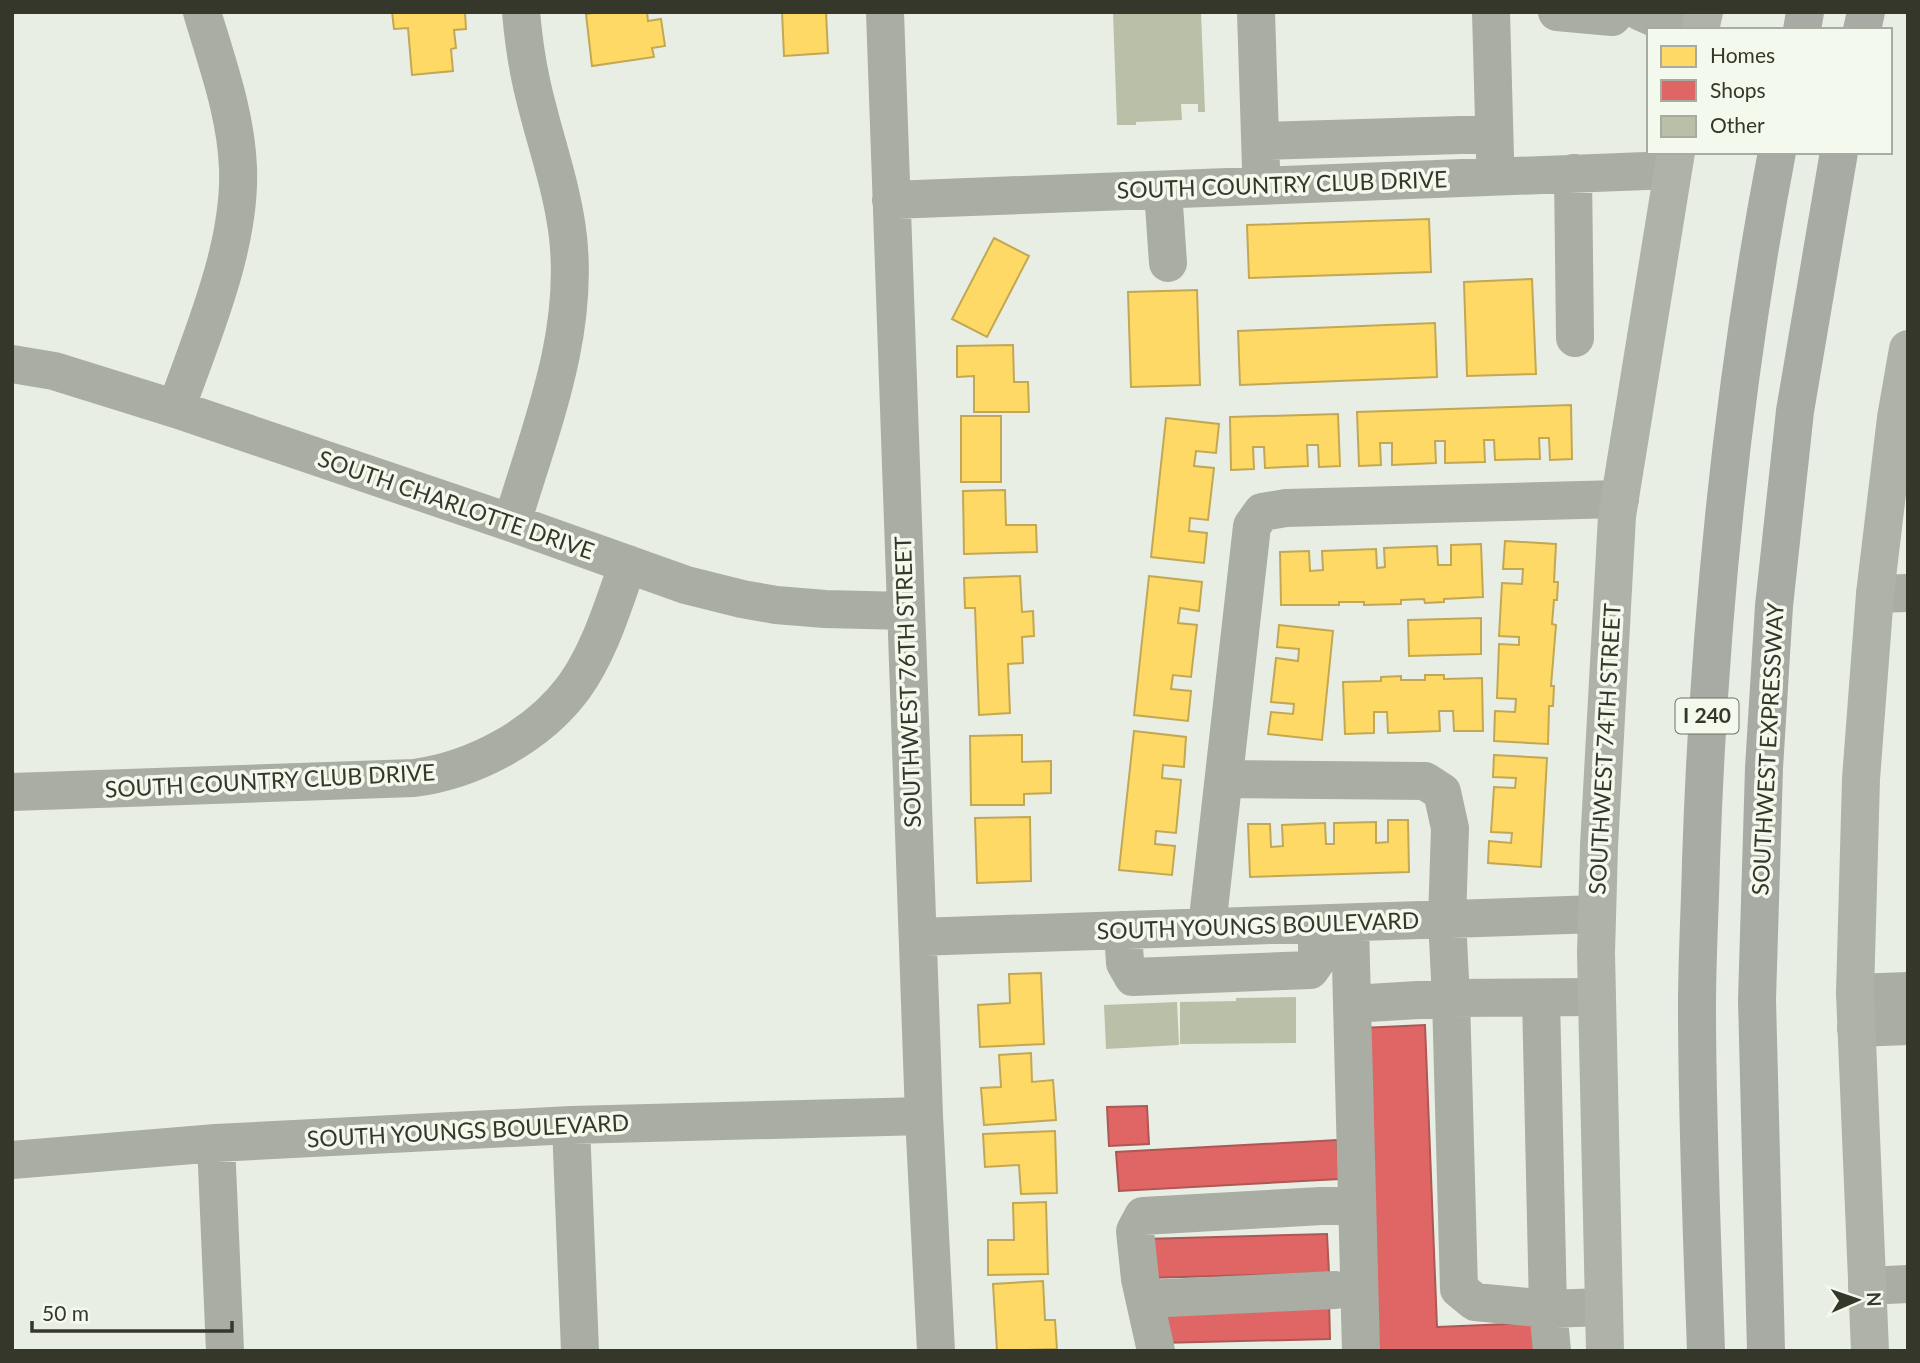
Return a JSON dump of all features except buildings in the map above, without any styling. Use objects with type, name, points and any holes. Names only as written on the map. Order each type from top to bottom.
[{"type":"highway","name":"I 240","points":[[1706,1351],[1697,1005],[1704,754],[1714,607],[1729,469],[1749,314],[1777,154]]},
{"type":"highway","name":"SOUTHWEST EXPRESSWAY","points":[[1766,1351],[1757,1000],[1764,768],[1774,606],[1795,411],[1839,154]]},
{"type":"highway","points":[[1679,1351],[1703,1284]]},
{"type":"main road","name":"SOUTHWEST 74TH STREET","points":[[1605,1351],[1596,997],[1602,791],[1620,499],[1674,161]]},
{"type":"main road","points":[[1870,1351],[1856,1011],[1861,779],[1891,594],[1896,418],[1908,349]]},
{"type":"street","points":[[176,409],[225,265],[237,195],[238,168],[231,116],[202,12]]},
{"type":"street","points":[[512,523],[553,390],[568,325],[570,292],[564,213],[531,82],[521,12]]},
{"type":"street","name":"SOUTHWEST 76TH STREET","points":[[885,12],[924,1116],[936,1351]]},
{"type":"street","points":[[1256,12],[1262,185]]},
{"type":"street","points":[[1491,12],[1495,177]]},
{"type":"street","points":[[1557,12],[1612,17],[1617,12]]},
{"type":"street","points":[[1641,12],[1662,21],[1701,23]]},
{"type":"street","points":[[1261,141],[1494,134]]},
{"type":"street","name":"SOUTH COUNTRY CLUB DRIVE","points":[[891,200],[1495,177],[1573,173],[1674,161]]},
{"type":"street","points":[[1573,173],[1575,338]]},
{"type":"street","points":[[1163,190],[1168,263]]},
{"type":"street","name":"SOUTH CHARLOTTE DRIVE","points":[[12,364],[54,371],[176,409],[686,585],[753,601],[825,610],[906,611]]},
{"type":"street","points":[[1207,927],[1252,526],[1262,512],[1286,508],[1620,499]]},
{"type":"street","name":"SOUTH COUNTRY CLUB DRIVE","points":[[12,792],[414,778],[439,775],[463,767],[517,738],[542,720],[574,686],[599,640],[628,564]]},
{"type":"street","points":[[1224,779],[1425,781],[1442,792],[1450,828],[1447,920],[1459,1289],[1475,1302],[1548,1309],[1603,1307]]},
{"type":"street","name":"SOUTH YOUNGS BOULEVARD","points":[[918,937],[1597,914]]},
{"type":"street","points":[[1123,930],[1125,963],[1133,976],[1147,976],[1310,970],[1333,923]]},
{"type":"street","points":[[1333,923],[1352,1003],[1344,1204],[1335,1290],[1338,1351]]},
{"type":"street","points":[[1856,1011],[1908,991]]},
{"type":"street","points":[[1352,1003],[1451,998],[1596,997]]},
{"type":"street","points":[[1541,998],[1548,1309],[1552,1351]]},
{"type":"street","points":[[1856,1011],[1908,1026]]},
{"type":"street","name":"SOUTH YOUNGS BOULEVARD","points":[[12,1160],[216,1143],[571,1125],[924,1116]]},
{"type":"street","points":[[571,1125],[580,1351]]},
{"type":"street","points":[[216,1143],[225,1351]]},
{"type":"street","points":[[1156,1351],[1140,1279],[1135,1231],[1143,1216],[1344,1204]]},
{"type":"street","points":[[1344,1204],[1361,1351]]},
{"type":"street","points":[[1867,1286],[1908,1284]]},
{"type":"street","points":[[1145,1299],[1335,1290]]}]
